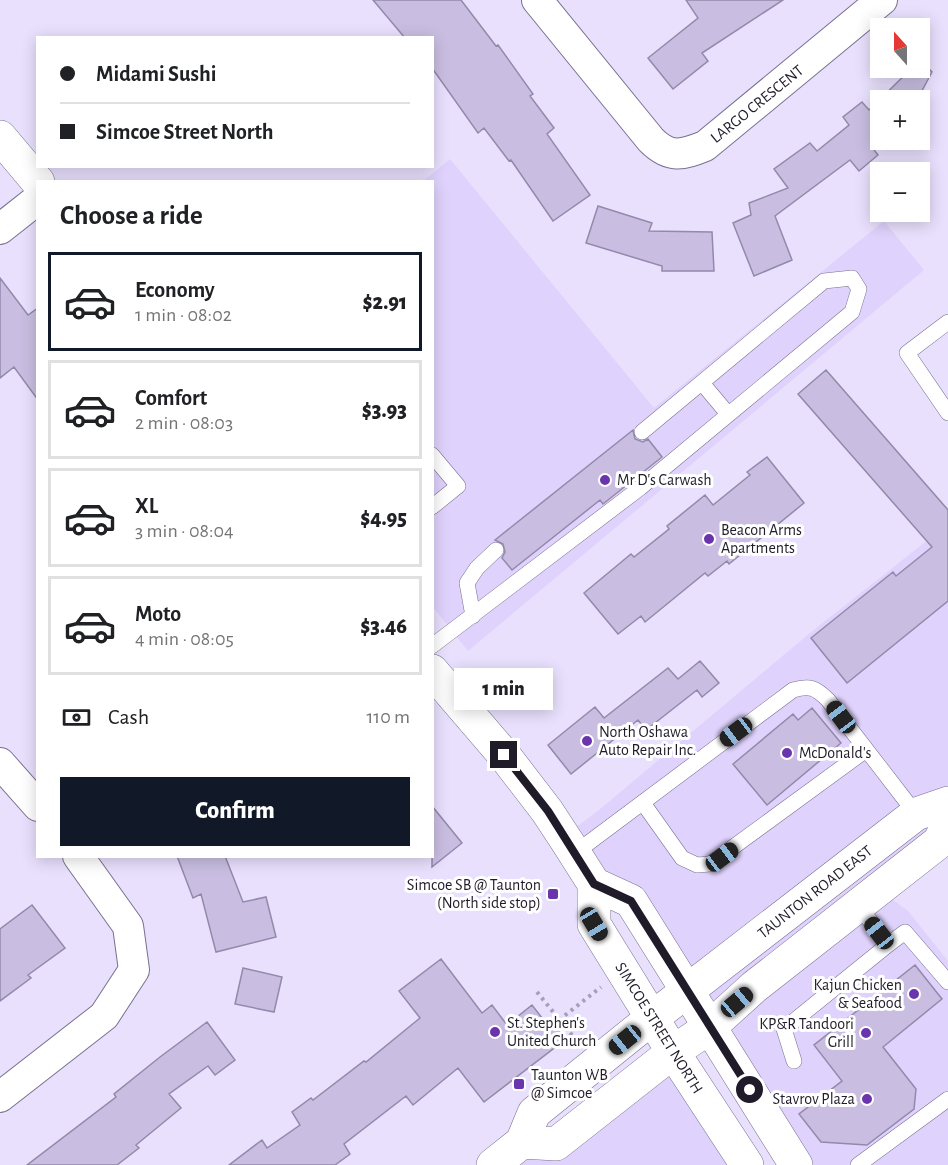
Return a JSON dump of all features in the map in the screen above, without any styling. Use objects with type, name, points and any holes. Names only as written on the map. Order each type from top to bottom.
[{"type":"main road","points":[[0,137],[36,180]]},
{"type":"main road","points":[[434,673],[504,755],[548,811],[594,884],[631,901],[796,1165]]},
{"type":"main road","name":"TAUNTON ROAD EAST","points":[[522,1142],[534,1113],[652,1018],[916,814],[948,803]]},
{"type":"main road","points":[[493,1165],[522,1142],[556,1144],[673,1052],[710,1027],[754,987],[939,842],[948,825]]},
{"type":"main road","name":"SIMCOE STREET NORTH","points":[[594,884],[594,924],[673,1052],[747,1165]]},
{"type":"street","name":"LARGO CRESCENT","points":[[537,0],[651,141],[661,150],[675,155],[705,146],[882,0]]},
{"type":"street","points":[[0,229],[36,201]]},
{"type":"street","points":[[0,763],[36,804]]},
{"type":"street","points":[[0,1097],[104,1016],[134,970],[128,926],[79,858]]},
{"type":"lane","points":[[434,645],[640,488],[852,312],[859,289],[852,278],[825,281],[642,432]]},
{"type":"lane","points":[[948,322],[907,353],[948,413]]},
{"type":"lane","points":[[702,383],[729,414]]},
{"type":"lane","points":[[434,457],[458,486],[434,505]]},
{"type":"lane","points":[[473,616],[467,583],[477,568],[496,550]]},
{"type":"lane","points":[[575,854],[793,690],[804,686],[819,690],[916,814]]},
{"type":"lane","points":[[643,804],[682,858],[697,865],[710,864],[866,750]]},
{"type":"lane","points":[[858,906],[889,944]]},
{"type":"lane","points":[[794,1061],[784,1029],[905,932],[948,982]]},
{"type":"lane","points":[[858,1165],[948,1099]]},
{"type":"path","points":[[560,1020],[602,986]]},
{"type":"path","points":[[537,992],[576,1040],[594,1026],[612,1052]]},
{"type":"shaded area","points":[[450,159],[654,408],[883,222],[924,270],[468,651],[434,608],[434,180],[424,180]]},
{"type":"shaded area","points":[[948,524],[948,830],[889,897],[908,911],[948,961],[948,1165],[796,1165],[739,1071],[563,837],[599,810],[810,633]]},
{"type":"shaded area","points":[[676,1056],[747,1165],[493,1165],[556,1144]]},
{"type":"building","points":[[373,0],[461,0],[496,46],[498,45],[533,94],[530,96],[554,128],[547,134],[590,195],[553,221],[511,160],[509,161],[484,128],[478,133],[434,71],[434,36],[403,36]]},
{"type":"building","points":[[686,0],[783,0],[702,53],[708,61],[673,89],[648,58],[698,18]]},
{"type":"building","points":[[902,78],[929,78],[922,90],[889,90]]},
{"type":"building","points":[[862,102],[869,110],[870,150],[874,150],[878,155],[859,171],[850,160],[775,216],[792,260],[754,276],[733,223],[751,215],[749,203],[788,188],[774,169],[810,143],[817,151],[849,125],[843,117]]},
{"type":"building","points":[[598,206],[652,223],[649,231],[712,232],[714,271],[662,271],[662,266],[586,243]]},
{"type":"building","points":[[0,278],[28,315],[36,309],[36,397],[14,367],[0,378]]},
{"type":"building","points":[[826,370],[948,510],[948,601],[847,683],[811,638],[893,572],[896,576],[932,547],[798,394]]},
{"type":"building","name":"Mr D's Carwash","points":[[633,430],[635,439],[643,442],[648,439],[662,457],[603,504],[600,500],[512,570],[502,558],[505,552],[503,544],[495,540]]},
{"type":"building","name":"Beacon Arms Apartments","points":[[767,457],[804,503],[729,564],[727,561],[708,576],[705,573],[645,622],[641,616],[618,634],[584,593],[631,554],[634,557],[669,529],[667,526],[705,495],[713,505],[750,475],[747,472]]},
{"type":"building","points":[[700,661],[719,683],[702,697],[697,690],[646,730],[638,720],[571,774],[548,745],[595,707],[604,718],[668,668],[678,679]]},
{"type":"building","name":"McDonald's","points":[[812,708],[841,743],[767,805],[733,764],[793,714],[798,720]]},
{"type":"building","points":[[434,808],[462,843],[432,867],[432,858],[434,858]]},
{"type":"building","points":[[178,858],[226,858],[243,902],[266,897],[276,937],[216,952],[201,894],[193,898]]},
{"type":"building","points":[[32,905],[65,948],[28,975],[31,978],[0,1001],[0,929]]},
{"type":"building","points":[[441,959],[482,1013],[492,1005],[507,1025],[532,1005],[546,1023],[551,1019],[566,1039],[484,1102],[458,1068],[413,1105],[406,1096],[344,1144],[350,1154],[335,1165],[229,1165],[262,1140],[267,1148],[300,1125],[292,1112],[311,1098],[313,1100],[364,1061],[366,1062],[420,1018],[399,991]]},
{"type":"building","points":[[915,965],[942,999],[883,1047],[916,1089],[914,1109],[867,1145],[821,1142],[799,1114],[842,1081],[814,1045]]},
{"type":"building","points":[[243,968],[282,977],[274,1012],[235,1004]]},
{"type":"building","points":[[207,1022],[235,1060],[215,1075],[208,1066],[169,1094],[181,1108],[136,1145],[139,1148],[117,1165],[27,1165],[116,1097],[114,1094]]},
{"type":"place","name":"Mr D's Carwash","points":[[605,480]]},
{"type":"place","name":"Beacon Arms Apartments","points":[[709,539]]},
{"type":"place","name":"North Oshawa Auto Repair Inc.","points":[[587,741]]},
{"type":"place","name":"McDonald's","points":[[787,753]]},
{"type":"place","name":"Simcoe SB @ Taunton (North side stop)","points":[[553,894]]},
{"type":"place","name":"Kajun Chicken & Seafood","points":[[914,994]]},
{"type":"place","name":"St. Stephen's United Church","points":[[495,1032]]},
{"type":"place","name":"KP&R Tandoori Grill","points":[[866,1033]]},
{"type":"place","name":"Taunton WB @ Simcoe","points":[[519,1084]]},
{"type":"place","name":"Stavrov Plaza","points":[[867,1099]]},
{"type":"route","points":[[504,755],[548,811],[594,884],[631,901],[750,1090]]}]
